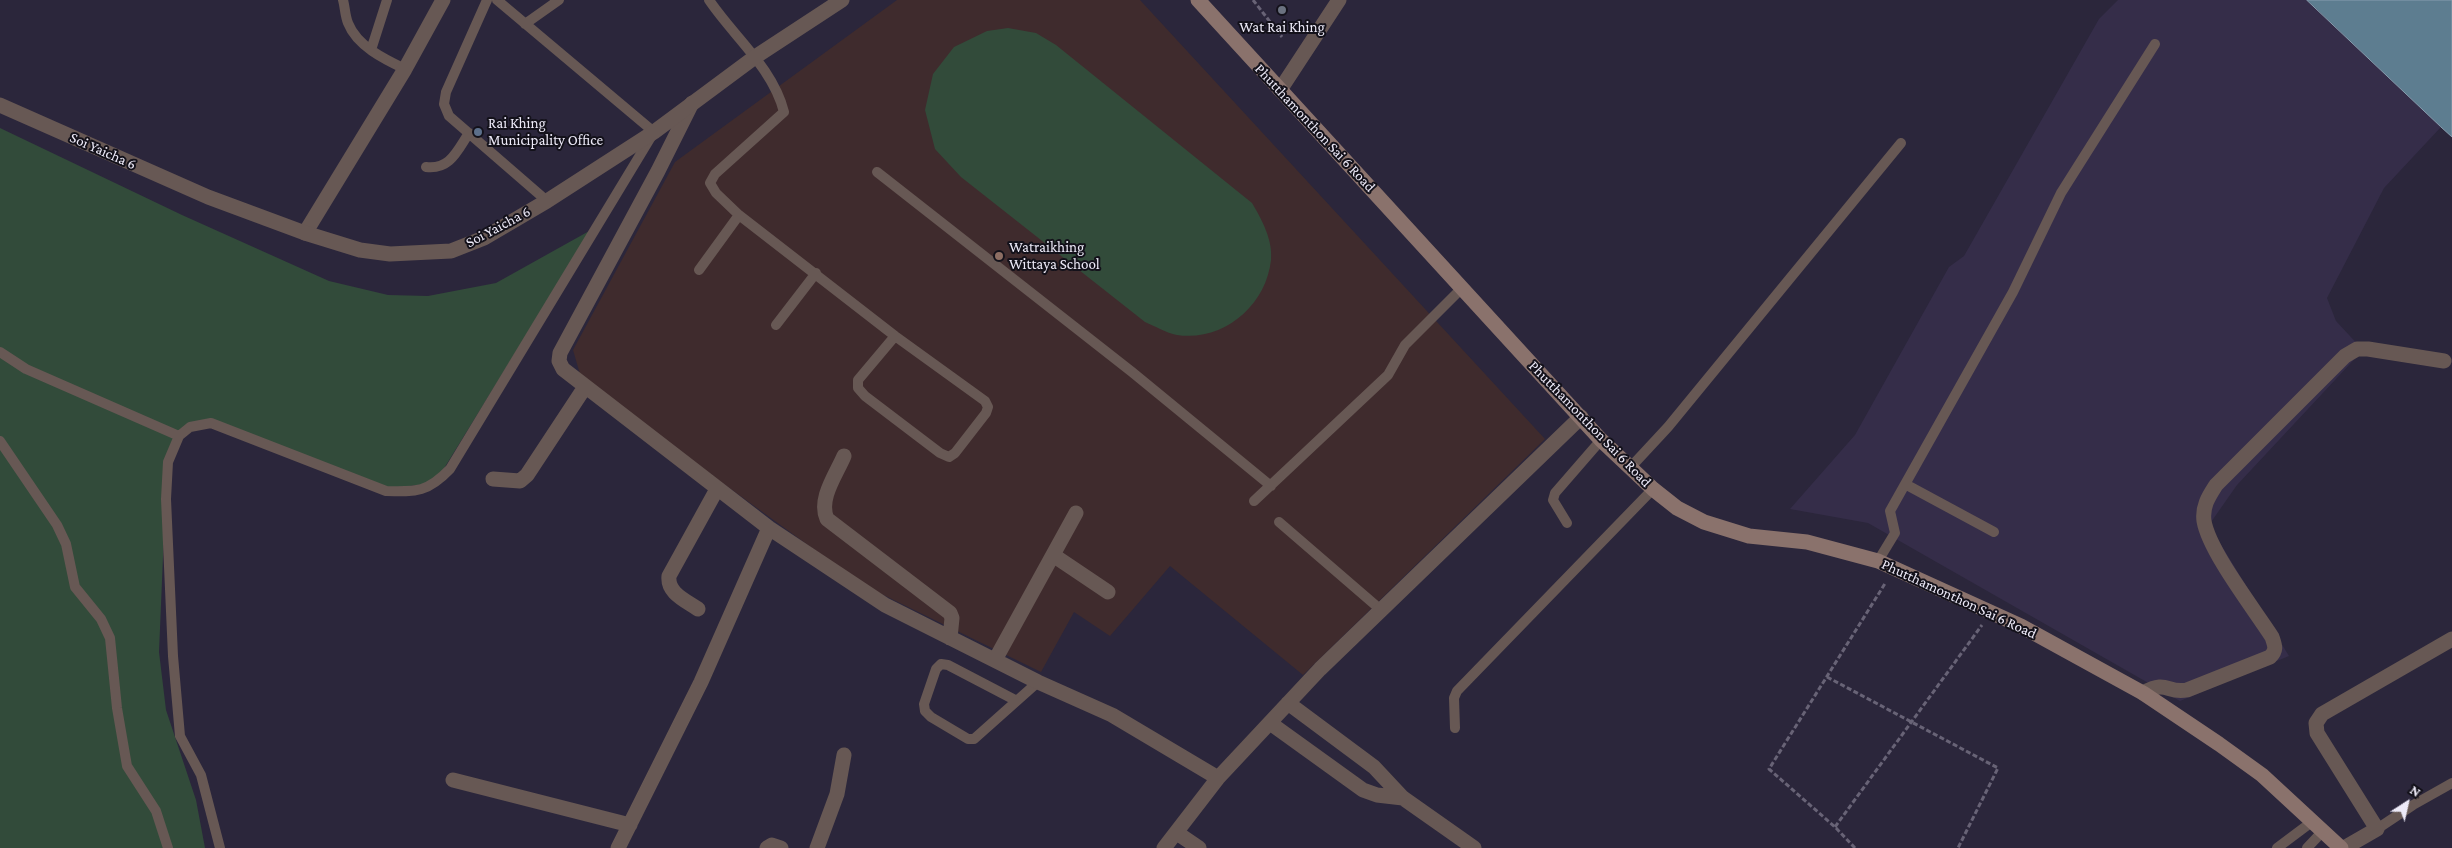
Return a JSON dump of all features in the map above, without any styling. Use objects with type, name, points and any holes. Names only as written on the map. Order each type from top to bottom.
[{"type":"main road","name":"Phutthamonthon Sai 6 Road","points":[[1198,0],[1601,440],[1653,489],[1677,508],[1727,531],[1749,536],[1806,542],[1878,561],[1896,567],[1992,612],[2146,695],[2188,723],[2262,775],[2340,848]]},
{"type":"street","points":[[305,233],[405,69],[443,0]]},
{"type":"street","name":"Soi Yaicha 6","points":[[0,105],[208,197],[305,233],[360,250],[390,254],[451,251],[484,238],[654,132],[692,101],[842,0]]},
{"type":"street","points":[[1280,90],[1339,0]]},
{"type":"street","points":[[692,101],[658,171],[560,353],[559,361],[563,369],[769,528],[885,605],[1038,682],[1112,715],[1218,778]]},
{"type":"street","points":[[2146,695],[2156,686],[2181,691],[2187,690],[2270,657],[2275,652],[2276,646],[2272,637],[2211,544],[2204,520],[2205,503],[2216,485],[2344,356],[2357,349],[2368,349],[2444,361]]},
{"type":"street","points":[[493,480],[520,481],[527,475],[585,387]]},
{"type":"street","points":[[1164,848],[1218,778],[1288,703],[1381,610],[1581,417]]},
{"type":"street","points":[[844,456],[824,500],[823,510],[827,519],[950,613],[952,618],[950,638]]},
{"type":"street","points":[[698,609],[671,590],[668,584],[668,576],[717,489]]},
{"type":"street","points":[[995,660],[1076,513]]},
{"type":"street","points":[[618,848],[701,682],[769,528]]},
{"type":"street","points":[[1053,555],[1108,592]]},
{"type":"street","points":[[2344,848],[2377,829],[2317,734],[2316,723],[2322,714],[2452,639]]},
{"type":"street","points":[[1288,703],[1374,768],[1403,798],[1474,848]]},
{"type":"street","points":[[1270,723],[1363,790],[1377,795],[1403,798]]},
{"type":"street","points":[[817,848],[837,794],[844,755]]},
{"type":"street","points":[[453,780],[630,825]]},
{"type":"street","points":[[1177,833],[1199,848]]},
{"type":"street","points":[[766,848],[772,845],[781,848]]},
{"type":"lane","points":[[343,0],[348,23],[356,38],[371,50],[405,69]]},
{"type":"lane","points":[[371,50],[387,0]]},
{"type":"lane","points":[[487,0],[446,92],[444,104],[449,116],[547,200]]},
{"type":"lane","points":[[220,848],[201,775],[180,736],[173,656],[166,499],[168,462],[179,436],[190,427],[211,424],[386,491],[413,492],[436,484],[450,470],[654,132],[497,0]]},
{"type":"lane","points":[[525,24],[559,0]]},
{"type":"lane","points":[[709,0],[755,57],[780,95],[784,112],[715,174],[710,183],[716,193],[739,215],[895,336],[985,401],[988,407],[970,433],[949,457],[932,447],[865,396],[858,388],[858,380],[895,336]]},
{"type":"lane","points":[[1878,561],[1894,533],[1890,511],[1904,484],[2013,292],[2060,193],[2154,44]]},
{"type":"lane","points":[[426,167],[437,169],[447,164],[469,133]]},
{"type":"lane","points":[[1630,468],[1668,427],[1901,143]]},
{"type":"lane","points":[[877,172],[1132,372],[1271,486]]},
{"type":"lane","points":[[699,270],[739,215]]},
{"type":"lane","points":[[776,325],[816,273]]},
{"type":"lane","points":[[1254,501],[1388,374],[1405,346],[1462,288]]},
{"type":"lane","points":[[0,352],[26,369],[179,436]]},
{"type":"lane","points":[[1567,523],[1553,500],[1555,493],[1601,440]]},
{"type":"lane","points":[[0,441],[57,525],[66,544],[75,587],[101,619],[110,638],[117,708],[127,766],[156,810],[168,848]]},
{"type":"lane","points":[[1904,484],[1994,532]]},
{"type":"lane","points":[[1454,728],[1454,698],[1457,691],[1653,489]]},
{"type":"lane","points":[[1279,522],[1381,610]]},
{"type":"lane","points":[[1015,700],[948,664],[941,664],[936,669],[924,704],[925,711],[931,717],[968,739],[974,739],[1015,700],[1038,682]]},
{"type":"lane","points":[[2377,829],[2413,805],[2452,783]]},
{"type":"lane","points":[[2277,848],[2318,826]]},
{"type":"lane","points":[[2307,848],[2318,826]]},
{"type":"path","points":[[1253,0],[1282,37]]},
{"type":"path","points":[[1855,848],[1835,827],[1769,769],[1896,567]]},
{"type":"path","points":[[1835,827],[1992,612]]},
{"type":"path","points":[[1827,678],[1998,768],[1958,848]]},
{"type":"shaded area","name":"Watraikhing Wittaya School","points":[[897,0],[1140,0],[1545,439],[1303,675],[1170,566],[1110,636],[1074,612],[1041,672],[863,585],[582,381],[573,350],[675,162]]},
{"type":"shaded area","points":[[2118,0],[2307,0],[2441,127],[2384,188],[2327,298],[2336,321],[2363,350],[2237,485],[2209,525],[2289,656],[2180,701],[1868,523],[1790,509],[1855,435],[1949,267],[1964,256],[2099,19]]},
{"type":"green space","points":[[1008,28],[1036,33],[1056,45],[1252,203],[1269,238],[1271,260],[1261,292],[1251,306],[1239,317],[1226,326],[1210,333],[1194,336],[1173,334],[1145,322],[961,177],[935,149],[925,110],[933,74],[954,47],[987,31]]},
{"type":"green space","points":[[0,128],[182,215],[329,281],[388,295],[428,296],[496,283],[591,230],[435,483],[384,489],[211,423],[188,427],[167,462],[159,652],[166,710],[196,800],[205,848],[0,848]]},
{"type":"water","points":[[2307,0],[2452,0],[2452,137],[2441,127]]},
{"type":"place","name":"Wat Rai Khing","points":[[1282,10]]},
{"type":"place","name":"Rai Khing Municipality Office","points":[[478,132]]},
{"type":"place","name":"Watraikhing Wittaya School","points":[[999,256]]}]
